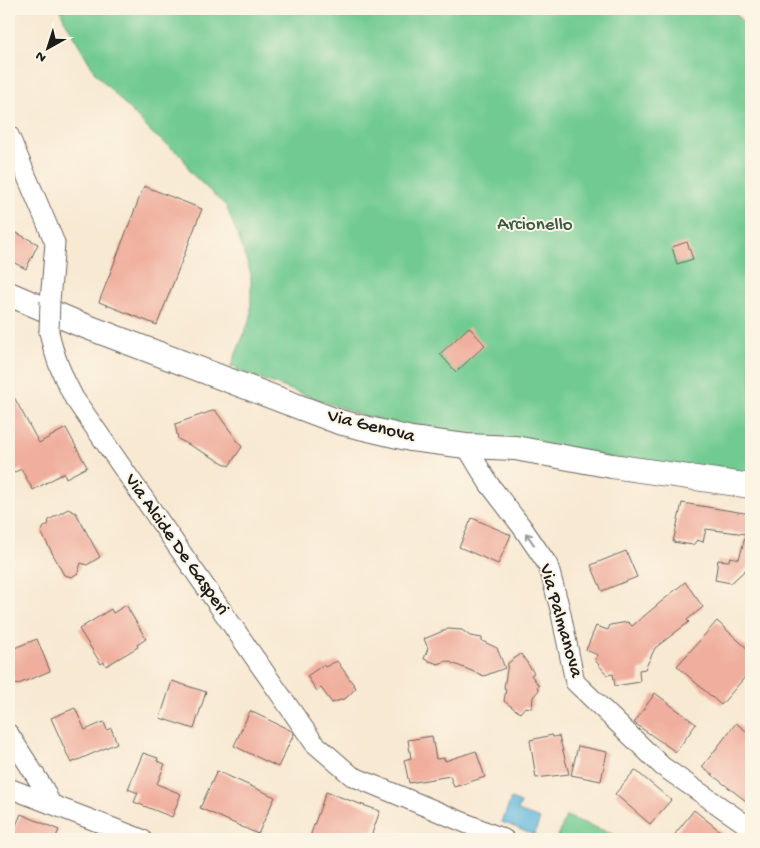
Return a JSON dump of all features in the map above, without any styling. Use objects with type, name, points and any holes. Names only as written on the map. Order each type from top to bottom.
[{"type":"main road","name":"Via Genova","points":[[9,294],[77,323],[339,422],[411,438],[466,446],[515,448],[612,466],[751,486]]},
{"type":"street","name":"Via Alcide De Gasperi","points":[[9,135],[55,243],[49,332],[53,352],[62,376],[74,398],[314,743],[352,776],[504,839]]},
{"type":"street","name":"Via Palmanova","points":[[466,446],[489,484],[548,565],[560,609],[575,682],[662,766],[751,828]]},
{"type":"street","points":[[9,734],[44,788],[51,804]]},
{"type":"street","points":[[9,788],[142,839]]},
{"type":"green space","name":"Arcionello","points":[[60,9],[732,9],[751,33],[751,476],[436,435],[361,415],[236,370],[238,367],[231,366],[251,317],[251,274],[226,206],[191,173],[182,156],[152,133],[96,74]]},
{"type":"green space","points":[[566,816],[620,837],[620,839],[557,839]]},
{"type":"water","points":[[511,799],[521,803],[518,811],[540,819],[534,835],[502,822]]},
{"type":"building","points":[[144,186],[202,209],[157,325],[99,302]]},
{"type":"building","points":[[9,229],[38,244],[26,269],[9,260]]},
{"type":"building","points":[[687,242],[693,259],[677,264],[672,247]]},
{"type":"building","points":[[469,327],[485,345],[456,372],[440,354]]},
{"type":"building","points":[[9,388],[39,443],[66,428],[87,467],[66,478],[64,473],[33,490],[21,469],[9,475]]},
{"type":"building","points":[[215,410],[242,447],[229,466],[178,439],[175,424]]},
{"type":"building","points":[[682,503],[751,514],[751,565],[731,583],[715,580],[718,560],[729,561],[730,557],[739,559],[746,534],[706,529],[703,542],[697,540],[693,545],[673,542]]},
{"type":"building","points":[[68,509],[76,513],[100,557],[87,565],[81,563],[78,573],[72,577],[64,575],[41,532],[48,525],[49,520]]},
{"type":"building","points":[[472,518],[511,535],[498,564],[459,547]]},
{"type":"building","points":[[626,551],[637,577],[602,591],[591,565]]},
{"type":"building","points":[[685,582],[703,607],[687,620],[689,622],[655,648],[645,669],[639,670],[640,682],[615,686],[613,674],[607,675],[595,660],[598,655],[586,650],[596,626],[608,630],[610,625],[628,622],[632,626]]},
{"type":"building","points":[[126,605],[146,639],[137,645],[138,647],[106,666],[104,662],[101,664],[79,629],[111,609],[113,613]]},
{"type":"building","points":[[717,621],[751,652],[751,670],[721,705],[677,666]]},
{"type":"building","points":[[448,629],[462,630],[470,636],[482,638],[482,641],[497,648],[505,668],[484,676],[447,661],[438,664],[424,659],[428,648],[424,639]]},
{"type":"building","points":[[37,639],[50,671],[16,685],[9,667],[9,650]]},
{"type":"building","points":[[521,654],[534,673],[531,675],[539,686],[537,687],[539,690],[533,697],[532,708],[525,707],[520,713],[504,701],[506,689],[504,688],[508,663]]},
{"type":"building","points":[[337,661],[356,688],[346,698],[332,703],[321,688],[317,691],[307,676],[323,665],[325,667]]},
{"type":"building","points":[[172,681],[206,692],[194,729],[160,718]]},
{"type":"building","points":[[655,693],[696,724],[676,752],[634,723]]},
{"type":"building","points":[[75,708],[85,730],[104,722],[107,730],[111,728],[117,743],[71,763],[51,718]]},
{"type":"building","points":[[250,711],[292,731],[294,734],[278,767],[234,746]]},
{"type":"building","points":[[736,723],[751,735],[751,805],[702,767]]},
{"type":"building","points":[[552,735],[553,737],[559,736],[569,774],[536,778],[530,740]]},
{"type":"building","points":[[432,736],[436,759],[444,758],[445,761],[476,751],[485,777],[454,787],[450,776],[409,783],[404,760],[411,758],[408,740]]},
{"type":"building","points":[[578,746],[607,752],[601,781],[571,775]]},
{"type":"building","points":[[143,753],[158,758],[157,761],[165,764],[157,784],[181,794],[172,817],[134,802],[138,793],[128,789]]},
{"type":"building","points":[[635,770],[671,800],[650,824],[615,794]]},
{"type":"building","points":[[217,771],[275,797],[258,834],[200,808]]},
{"type":"building","points":[[326,792],[380,811],[370,839],[309,839]]},
{"type":"building","points":[[694,810],[730,839],[681,839],[675,834]]},
{"type":"building","points":[[21,814],[59,830],[55,839],[10,839]]}]
